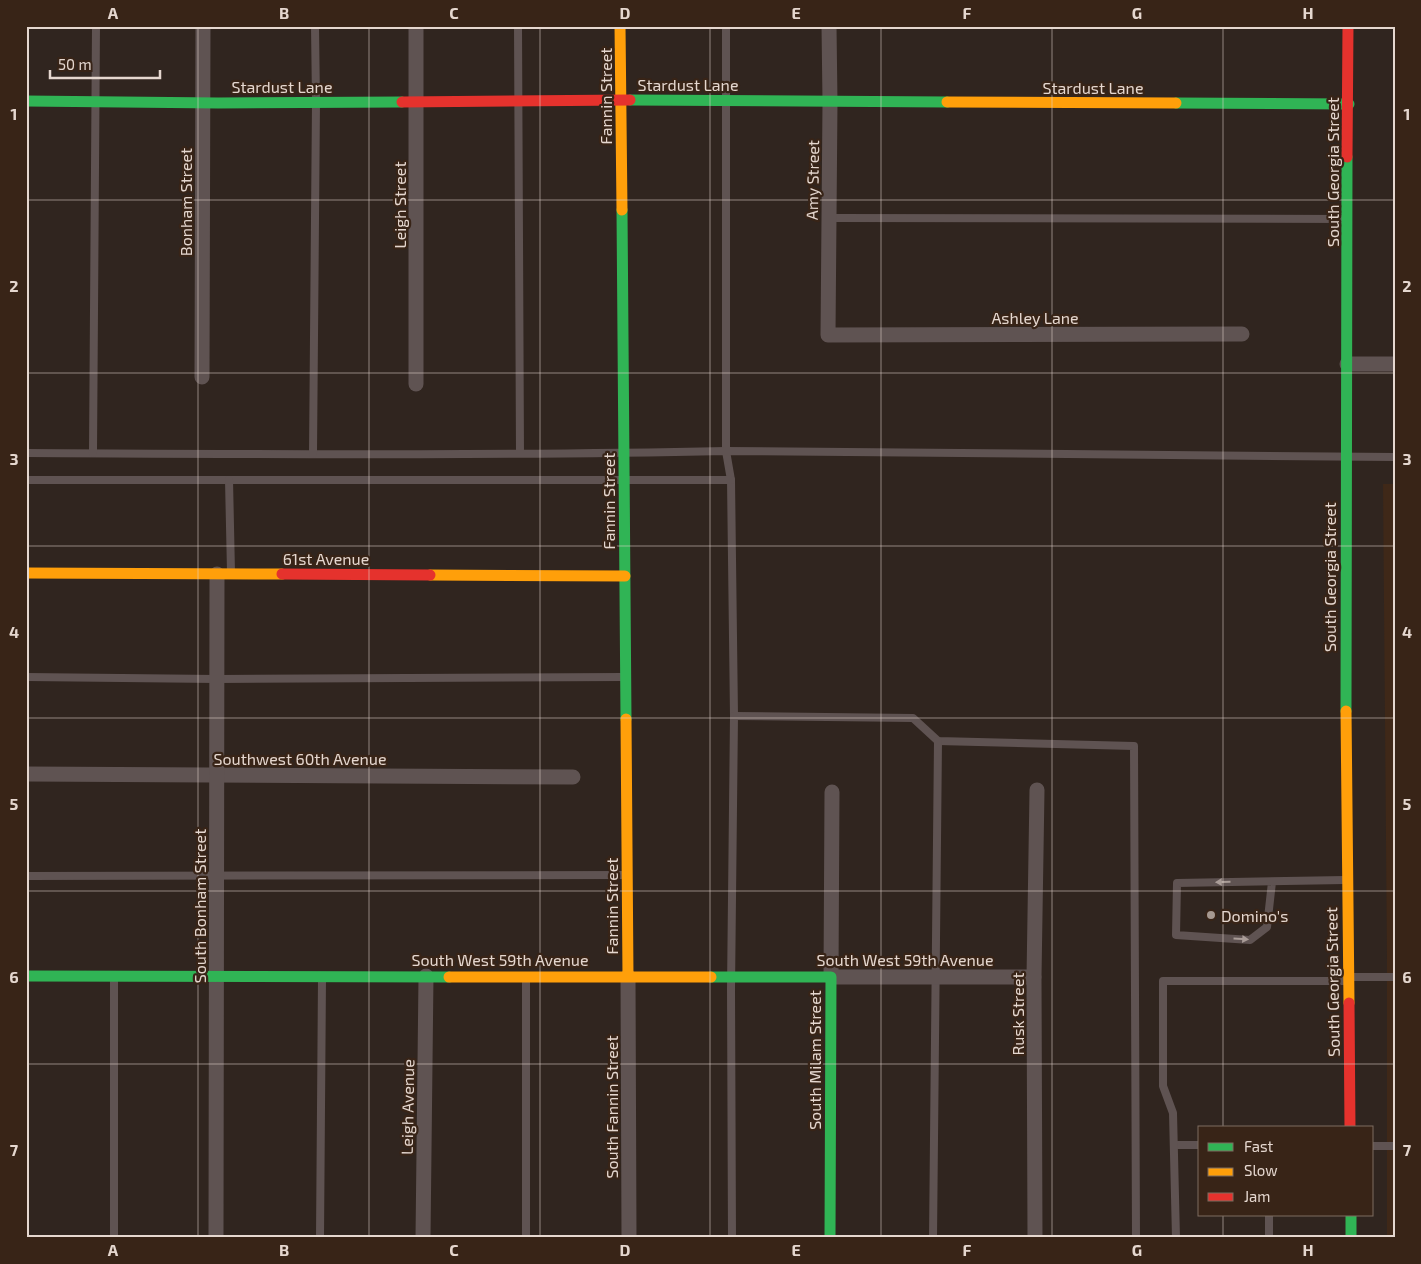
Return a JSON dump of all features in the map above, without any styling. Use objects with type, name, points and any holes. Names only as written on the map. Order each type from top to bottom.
[{"type":"street","name":"Bonham Street","points":[[202,377],[203,26]]},
{"type":"street","name":"Leigh Street","points":[[416,26],[416,384]]},
{"type":"street","name":"Fannin Street","points":[[620,26],[628,976]]},
{"type":"street","name":"Amy Street","points":[[828,335],[829,26]]},
{"type":"street","name":"South Georgia Street","points":[[1348,26],[1346,457],[1347,880],[1350,1126]]},
{"type":"street","name":"Stardust Lane","points":[[26,101],[621,100],[1349,104]]},
{"type":"street","name":"Ashley Lane","points":[[828,335],[1242,334]]},
{"type":"street","points":[[1347,364],[1395,364]]},
{"type":"street","name":"61st Avenue","points":[[26,573],[625,576]]},
{"type":"street","name":"South Bonham Street","points":[[216,1238],[217,679],[224,574]]},
{"type":"street","name":"Southwest 60th Avenue","points":[[26,774],[573,777]]},
{"type":"street","name":"Rusk Street","points":[[1035,1238],[1034,977],[1037,790]]},
{"type":"street","name":"South Milam Street","points":[[830,1238],[832,792]]},
{"type":"street","name":"South West 59th Avenue","points":[[26,976],[1034,977]]},
{"type":"street","name":"Leigh Avenue","points":[[423,1238],[426,976]]},
{"type":"street","name":"South Fannin Street","points":[[628,976],[628,1238]]},
{"type":"street","points":[[1351,1216],[1351,1238]]},
{"type":"lane","points":[[94,453],[96,26]]},
{"type":"lane","points":[[313,454],[315,26]]},
{"type":"lane","points":[[518,26],[520,452]]},
{"type":"lane","points":[[726,26],[726,451],[731,480],[734,716],[731,977],[732,1238]]},
{"type":"lane","points":[[829,218],[1348,219]]},
{"type":"lane","points":[[26,453],[313,454],[726,451],[1395,457]]},
{"type":"lane","points":[[26,480],[731,480]]},
{"type":"lane","points":[[224,574],[230,480]]},
{"type":"lane","points":[[26,677],[217,679],[626,677]]},
{"type":"lane","points":[[734,716],[913,718],[938,741],[1134,746],[1136,1238]]},
{"type":"lane","points":[[933,1238],[938,741]]},
{"type":"lane","points":[[26,876],[627,876]]},
{"type":"lane","points":[[1272,882],[1267,927],[1250,940],[1176,935],[1177,883],[1347,880]]},
{"type":"lane","points":[[114,976],[114,1238]]},
{"type":"lane","points":[[320,1238],[322,976]]},
{"type":"lane","points":[[526,976],[526,1238]]},
{"type":"lane","points":[[1176,1238],[1174,1112],[1163,1086],[1163,981],[1395,977]]},
{"type":"lane","points":[[1174,1146],[1198,1146]]},
{"type":"lane","points":[[1374,1146],[1395,1146]]},
{"type":"lane","points":[[1269,1216],[1269,1238]]},
{"type":"shaded area","points":[[1383,484],[1395,484],[1395,1238],[1387,1238]]},
{"type":"traffic: fast","points":[[630,100],[947,102]]},
{"type":"traffic: fast","points":[[26,101],[402,102]]},
{"type":"traffic: fast","points":[[1176,103],[1349,104]]},
{"type":"traffic: fast","points":[[1346,711],[1347,157]]},
{"type":"traffic: fast","points":[[622,210],[626,719]]},
{"type":"traffic: fast","points":[[26,976],[449,977]]},
{"type":"traffic: fast","points":[[711,977],[831,977],[830,1238]]},
{"type":"traffic: fast","points":[[1351,1216],[1351,1238]]},
{"type":"traffic: slow","points":[[620,26],[622,210]]},
{"type":"traffic: slow","points":[[947,102],[1176,103]]},
{"type":"traffic: slow","points":[[26,573],[282,574]]},
{"type":"traffic: slow","points":[[430,575],[625,576]]},
{"type":"traffic: slow","points":[[1346,711],[1349,1003]]},
{"type":"traffic: slow","points":[[626,719],[628,976]]},
{"type":"traffic: slow","points":[[449,977],[711,977]]},
{"type":"traffic: jam","points":[[1347,157],[1348,26]]},
{"type":"traffic: jam","points":[[402,102],[630,100]]},
{"type":"traffic: jam","points":[[282,574],[430,575]]},
{"type":"traffic: jam","points":[[1349,1003],[1350,1126]]},
{"type":"place","name":"Domino's","points":[[1211,915]]}]
